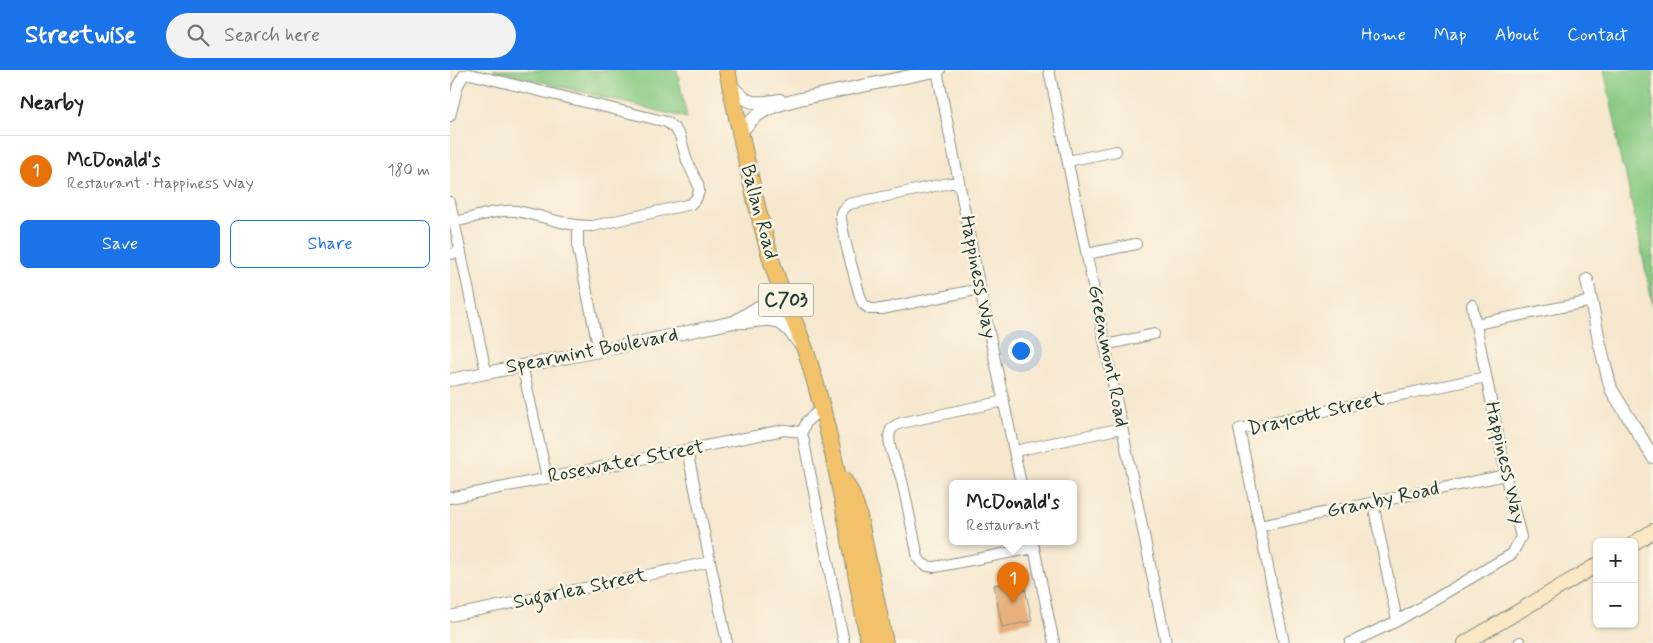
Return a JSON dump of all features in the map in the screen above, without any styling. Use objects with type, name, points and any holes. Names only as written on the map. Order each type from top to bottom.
[{"type":"main road","name":"Ballan Road","points":[[729,77],[740,133],[774,268],[804,350],[821,409],[835,466],[869,643]]},
{"type":"main road","name":"Ballan Road","points":[[835,466],[851,493],[858,512],[885,643]]},
{"type":"main road","points":[[1638,541],[1653,532]]},
{"type":"main road","points":[[1465,643],[1593,567]]},
{"type":"street","points":[[729,77],[744,98],[756,103],[800,99],[938,70]]},
{"type":"street","name":"Happiness Way","points":[[938,70],[980,289],[1020,480]]},
{"type":"street","name":"Greenmont Road","points":[[1049,70],[1166,643]]},
{"type":"street","points":[[450,116],[458,85],[464,76],[470,74],[667,122],[680,136],[688,166],[698,184],[699,191],[691,204],[593,226],[578,226],[514,211],[500,211],[454,222]]},
{"type":"street","points":[[740,133],[755,117],[768,110],[800,99]]},
{"type":"street","points":[[1068,161],[1116,151]]},
{"type":"street","points":[[959,181],[849,204],[841,213],[843,228],[860,296],[863,304],[870,309],[882,309],[980,289]]},
{"type":"street","points":[[450,202],[486,372]]},
{"type":"street","points":[[578,226],[578,248],[598,351]]},
{"type":"street","points":[[1087,254],[1136,244]]},
{"type":"street","points":[[450,254],[461,252]]},
{"type":"street","points":[[1588,280],[1600,345],[1611,389],[1653,457]]},
{"type":"street","name":"Spearmint Boulevard","points":[[734,322],[783,292]]},
{"type":"street","points":[[1476,324],[1592,301]]},
{"type":"street","name":"Happiness Way","points":[[1350,643],[1397,621],[1512,554],[1521,537],[1506,475],[1472,305]]},
{"type":"street","name":"Spearmint Boulevard","points":[[450,380],[734,322],[767,319],[777,320],[783,324],[804,350]]},
{"type":"street","points":[[1106,345],[1154,334]]},
{"type":"street","points":[[522,365],[547,478]]},
{"type":"street","name":"Draycott Street","points":[[1284,643],[1239,430],[1486,377]]},
{"type":"street","points":[[1004,401],[901,422],[892,428],[890,433],[893,458],[901,478],[918,558],[925,566],[935,567],[1033,545],[1054,643]]},
{"type":"street","points":[[821,409],[807,421],[802,432],[844,643]]},
{"type":"street","points":[[1014,451],[1122,428]]},
{"type":"street","name":"Rosewater Street","points":[[450,498],[784,430],[802,432]]},
{"type":"street","points":[[687,450],[727,643]]},
{"type":"street","name":"Granby Road","points":[[1260,526],[1506,475]]},
{"type":"street","points":[[1373,502],[1397,621]]},
{"type":"street","name":"Sugarlea Street","points":[[450,616],[710,562]]},
{"type":"green space","points":[[493,70],[677,70],[687,118]]},
{"type":"green space","points":[[1604,70],[1653,70],[1653,306],[1624,166],[1622,166],[1616,137],[1618,136]]},
{"type":"building","points":[[1023,579],[1032,621],[1002,627],[994,585]]},
{"type":"place","name":"McDonald's","points":[[1013,603]]}]
